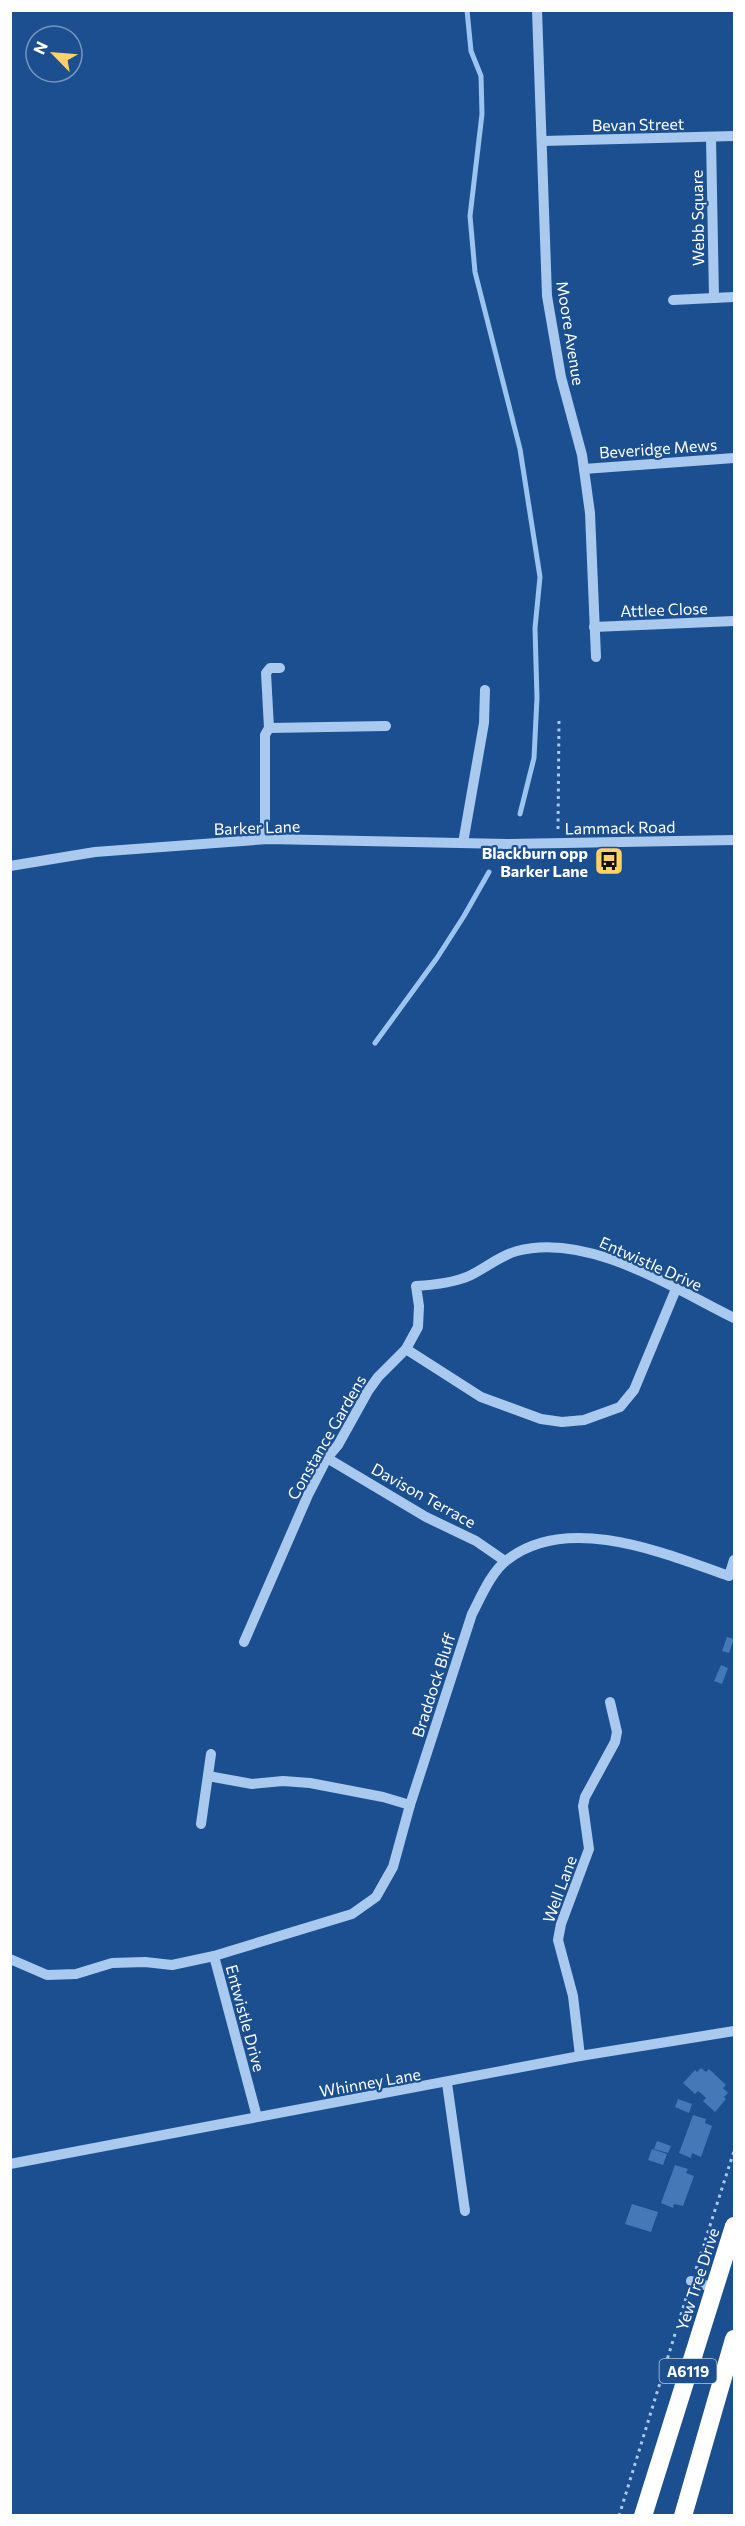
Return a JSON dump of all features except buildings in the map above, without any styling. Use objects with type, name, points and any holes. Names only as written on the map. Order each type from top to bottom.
[{"type":"highway","name":"Yew Tree Drive","points":[[643,2516],[735,2226]]},
{"type":"highway","name":"A6119","points":[[683,2516],[735,2339]]},
{"type":"street","name":"Moore Avenue","points":[[537,10],[548,296],[561,377],[584,469],[591,513],[596,657]]},
{"type":"street","name":"Bevan Street","points":[[543,141],[735,136]]},
{"type":"street","name":"Webb Square","points":[[711,138],[714,298]]},
{"type":"street","points":[[673,300],[735,297]]},
{"type":"street","name":"Beveridge Mews","points":[[584,469],[735,458]]},
{"type":"street","name":"Attlee Close","points":[[594,627],[735,621]]},
{"type":"street","points":[[265,839],[265,735],[269,728],[266,673],[270,668],[280,668]]},
{"type":"street","points":[[463,843],[484,723],[484,690]]},
{"type":"street","points":[[269,728],[386,726]]},
{"type":"street","name":"Barker Lane","points":[[10,866],[95,852],[265,839],[507,844]]},
{"type":"street","name":"Lammack Road","points":[[507,844],[735,840]]},
{"type":"street","name":"Entwistle Drive","points":[[416,1286],[432,1285],[469,1276],[502,1256],[519,1250],[555,1246],[594,1253],[735,1318]]},
{"type":"street","name":"Constance Gardens","points":[[244,1642],[327,1458],[338,1445],[378,1377],[406,1349],[418,1327],[419,1306],[416,1286]]},
{"type":"street","points":[[406,1349],[481,1397],[541,1419],[562,1422],[584,1420],[620,1407],[634,1390],[676,1289]]},
{"type":"street","name":"Davison Terrace","points":[[327,1458],[426,1517],[476,1541],[505,1561]]},
{"type":"street","name":"Braddock Bluff","points":[[214,1956],[352,1914],[376,1897],[393,1867],[410,1805],[472,1614],[482,1593],[505,1561],[541,1544],[558,1540],[605,1539],[647,1548],[732,1577],[735,1560]]},
{"type":"street","name":"Well Lane","points":[[580,2056],[573,1996],[558,1940],[561,1924],[589,1850],[585,1797],[615,1742],[616,1732],[610,1702]]},
{"type":"street","points":[[201,1824],[211,1754]]},
{"type":"street","points":[[208,1776],[252,1784],[283,1781],[310,1782],[410,1805]]},
{"type":"street","name":"Entwistle Drive","points":[[10,1959],[47,1975],[76,1974],[112,1963],[145,1962],[172,1965],[214,1956],[257,2117]]},
{"type":"street","name":"Whinney Lane","points":[[10,2164],[580,2056],[735,2031]]},
{"type":"street","points":[[447,2083],[465,2211]]},
{"type":"street","points":[[692,2281],[715,2288]]},
{"type":"path","points":[[558,843],[559,719]]},
{"type":"path","points":[[619,2516],[735,2151]]},
{"type":"waterway","points":[[467,10],[471,51],[481,76],[482,114],[470,216],[475,272],[520,449],[540,577],[535,628],[537,698],[534,758],[520,814]]},
{"type":"waterway","points":[[375,1043],[437,958],[489,872]]},
{"type":"place","name":"Blackburn opp Barker Lane","points":[[609,861]]}]
